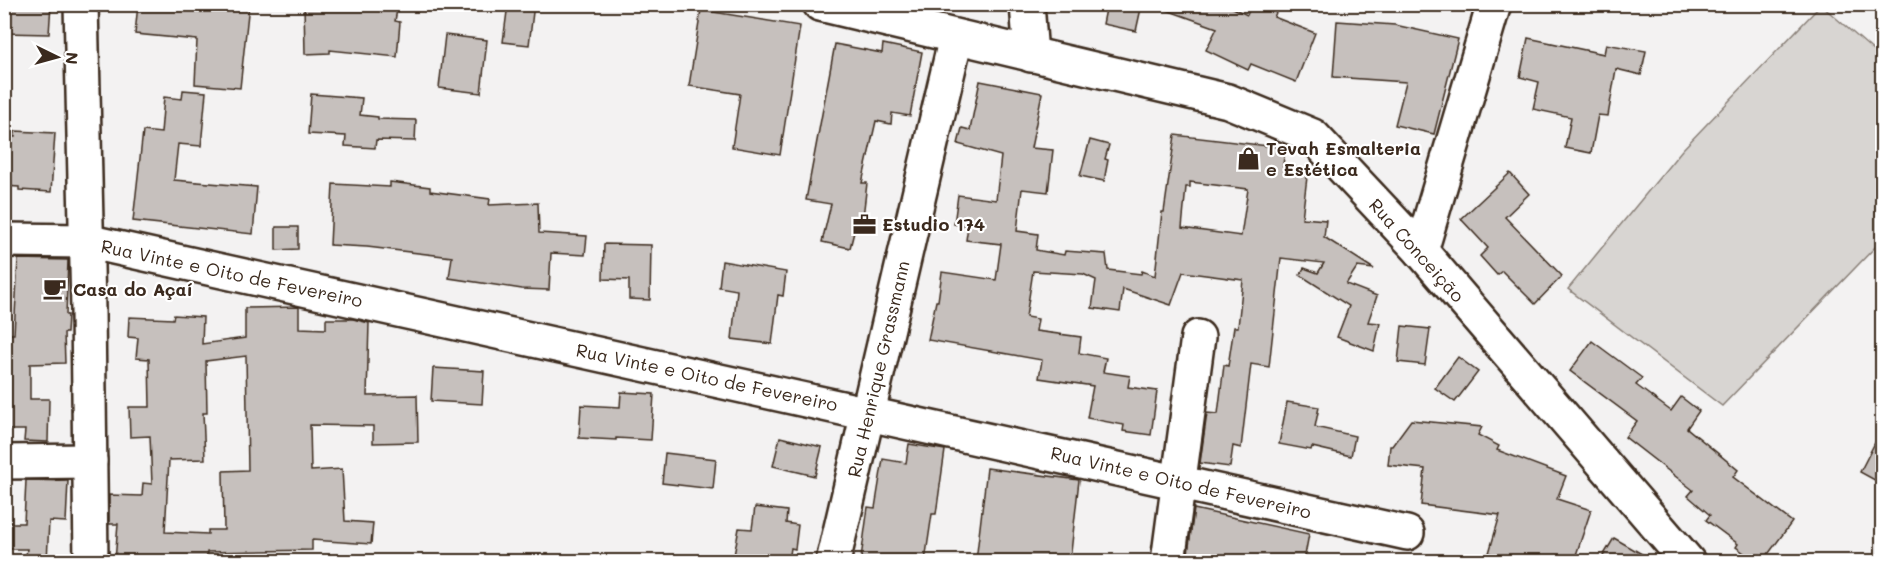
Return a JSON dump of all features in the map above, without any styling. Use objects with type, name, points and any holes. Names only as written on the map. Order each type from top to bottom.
[{"type":"street","points":[[81,4],[91,561]]},
{"type":"street","name":"Rua Conceição","points":[[820,4],[1228,101],[1313,136],[1421,251],[1688,561]]},
{"type":"street","points":[[1027,4],[1031,56]]},
{"type":"street","points":[[1421,251],[1494,4]]},
{"type":"street","name":"Rua Henrique Grassmann","points":[[833,561],[956,37]]},
{"type":"street","name":"Rua Vinte e Oito de Fevereiro","points":[[4,240],[86,241],[1407,533]]},
{"type":"street","points":[[1168,561],[1198,337]]},
{"type":"street","points":[[4,462],[90,461]]},
{"type":"shaded area","points":[[1821,5],[1882,58],[1882,240],[1722,406],[1568,289],[1682,150]]},
{"type":"building","points":[[4,4],[51,4],[49,34],[4,33]]},
{"type":"building","points":[[138,4],[249,4],[240,88],[195,84],[197,40],[135,34]]},
{"type":"building","points":[[304,4],[398,4],[395,21],[400,22],[397,57],[330,50],[330,53],[305,54]]},
{"type":"building","points":[[508,4],[534,4],[529,45],[503,42]]},
{"type":"building","points":[[1107,4],[1142,4],[1136,31],[1103,24]]},
{"type":"building","points":[[1158,4],[1225,4],[1247,15],[1252,4],[1280,4],[1274,17],[1315,33],[1296,82],[1251,64],[1248,70],[1206,50],[1217,28],[1158,7]]},
{"type":"building","points":[[701,10],[800,26],[780,155],[732,147],[740,94],[689,86]]},
{"type":"building","points":[[1337,21],[1395,25],[1458,39],[1434,134],[1395,125],[1406,82],[1333,77]]},
{"type":"building","points":[[445,35],[487,40],[481,93],[439,88]]},
{"type":"building","points":[[1528,38],[1604,54],[1606,44],[1646,51],[1641,75],[1616,69],[1608,116],[1598,115],[1591,153],[1565,148],[1571,117],[1533,109],[1539,82],[1520,77]]},
{"type":"building","points":[[835,44],[882,53],[883,44],[922,52],[910,116],[892,113],[891,124],[876,121],[862,183],[867,183],[863,217],[858,216],[850,248],[822,242],[831,204],[806,200]]},
{"type":"building","points":[[980,81],[1042,93],[1031,148],[1053,150],[1048,192],[1022,189],[1017,231],[1038,234],[1036,250],[1064,255],[1065,251],[1106,254],[1108,270],[1141,274],[1142,271],[1155,276],[1162,212],[1164,212],[1175,135],[1285,148],[1283,166],[1308,169],[1302,218],[1326,220],[1324,237],[1374,269],[1357,267],[1346,284],[1377,296],[1368,322],[1380,323],[1374,351],[1337,337],[1349,306],[1300,275],[1304,268],[1318,273],[1324,263],[1281,258],[1269,367],[1251,364],[1241,448],[1233,446],[1230,467],[1200,463],[1207,413],[1218,414],[1224,365],[1228,366],[1234,327],[1238,327],[1243,280],[1183,272],[1171,305],[1123,289],[1120,312],[1092,308],[1096,280],[1083,274],[1033,271],[1026,317],[1038,319],[1036,331],[1081,337],[1079,353],[1106,358],[1103,372],[1130,376],[1128,387],[1157,391],[1151,435],[1123,431],[1124,425],[1087,418],[1093,386],[1039,378],[1042,360],[928,340],[936,301],[938,301],[942,272],[996,280],[1001,244],[966,240],[968,226],[954,224],[958,195],[996,200],[1001,156],[958,144],[962,128],[970,130]],"holes":[[[1190,182],[1248,189],[1241,236],[1182,228],[1186,187],[1190,187]]]},
{"type":"building","points":[[183,90],[206,92],[201,146],[178,144],[174,180],[257,187],[253,234],[133,221],[143,131],[161,133],[164,97],[182,99]]},
{"type":"building","points":[[311,94],[362,98],[360,115],[378,117],[378,119],[416,120],[415,141],[376,140],[375,148],[345,146],[346,136],[308,134]]},
{"type":"building","points":[[15,131],[55,133],[51,192],[19,190],[19,187],[4,186],[4,137],[15,137]]},
{"type":"building","points":[[1090,140],[1109,145],[1105,159],[1108,160],[1104,181],[1080,176]]},
{"type":"building","points":[[1510,173],[1529,194],[1505,217],[1562,276],[1535,304],[1502,271],[1497,275],[1480,256],[1488,248],[1461,219]]},
{"type":"building","points":[[390,182],[430,187],[430,191],[490,199],[489,205],[538,203],[539,233],[587,236],[585,255],[551,253],[549,290],[522,289],[449,278],[452,257],[330,245],[333,184],[390,187]]},
{"type":"building","points":[[276,227],[298,227],[298,249],[276,250]]},
{"type":"building","points":[[604,244],[651,245],[650,300],[629,299],[629,280],[603,279]]},
{"type":"building","points":[[18,259],[68,260],[66,315],[68,315],[67,333],[64,333],[65,363],[30,364],[30,399],[49,399],[48,442],[24,441],[25,430],[4,430],[4,334],[14,334]]},
{"type":"building","points":[[722,261],[786,272],[783,296],[778,295],[772,344],[732,339],[737,290],[719,287]]},
{"type":"building","points":[[299,307],[299,328],[326,329],[326,319],[353,319],[369,323],[367,396],[417,395],[418,442],[373,443],[373,426],[310,425],[311,471],[342,469],[345,521],[373,523],[371,544],[312,540],[312,550],[207,552],[206,561],[115,561],[118,524],[109,524],[109,495],[142,496],[143,483],[152,484],[150,436],[130,437],[129,407],[150,407],[149,359],[136,358],[138,338],[128,337],[129,317],[173,319],[174,315],[203,317],[202,344],[245,338],[245,308]],"holes":[[[246,356],[248,470],[223,471],[224,530],[208,530],[208,534],[165,532],[169,460],[205,459],[203,413],[207,413],[206,361]]]},
{"type":"building","points":[[1402,326],[1430,329],[1425,365],[1398,362]]},
{"type":"building","points":[[1592,341],[1642,378],[1636,385],[1671,411],[1681,397],[1699,411],[1687,428],[1738,470],[1733,477],[1792,522],[1763,561],[1755,561],[1736,547],[1738,544],[1706,520],[1710,515],[1688,496],[1693,490],[1625,437],[1637,421],[1570,371]]},
{"type":"building","points":[[1458,357],[1478,372],[1455,402],[1435,388]]},
{"type":"building","points":[[433,368],[484,371],[482,404],[431,401]]},
{"type":"building","points":[[621,392],[654,394],[651,440],[579,438],[581,405],[620,407]]},
{"type":"building","points":[[1287,402],[1319,407],[1315,427],[1355,436],[1351,456],[1312,447],[1311,450],[1279,444]]},
{"type":"building","points":[[1411,420],[1482,427],[1478,435],[1499,446],[1497,450],[1566,476],[1557,499],[1591,510],[1574,561],[1521,561],[1489,553],[1500,515],[1421,505],[1425,469],[1388,465],[1390,446]]},
{"type":"building","points":[[1882,429],[1882,484],[1860,472]]},
{"type":"building","points":[[780,437],[822,447],[815,476],[773,466]]},
{"type":"building","points":[[909,444],[945,450],[936,514],[932,514],[925,561],[884,561],[861,558],[868,507],[875,508],[883,459],[906,463]]},
{"type":"building","points":[[665,453],[716,459],[713,489],[662,483]]},
{"type":"building","points":[[987,468],[1079,480],[1070,561],[976,561]]},
{"type":"building","points":[[26,480],[68,481],[66,522],[49,521],[47,561],[25,561],[27,549],[4,549],[4,523],[24,523]]},
{"type":"building","points":[[755,507],[787,511],[786,523],[798,525],[795,549],[791,548],[789,561],[733,561],[739,528],[752,529]]},
{"type":"building","points":[[1194,509],[1309,534],[1304,561],[1187,561]]},
{"type":"building","points":[[1614,538],[1654,561],[1600,561]]},
{"type":"place","name":"Tevah Esmalteria e Estética","points":[[1248,158]]},
{"type":"place","name":"Estudio 174","points":[[864,224]]},
{"type":"place","name":"Casa do Açaí","points":[[55,289]]}]
